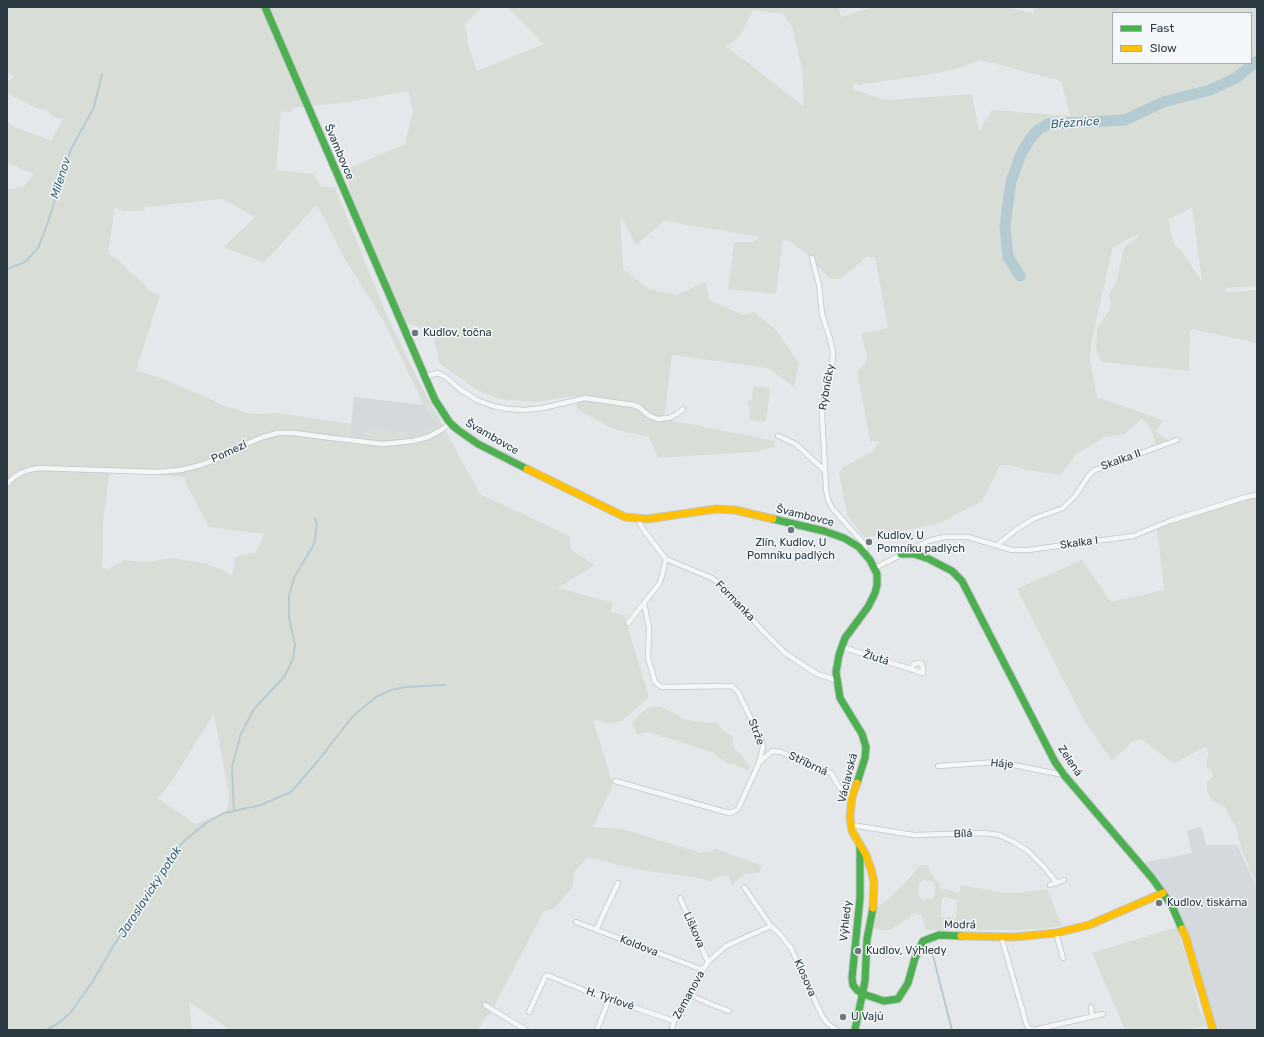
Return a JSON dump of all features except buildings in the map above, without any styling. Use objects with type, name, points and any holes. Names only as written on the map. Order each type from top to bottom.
[{"type":"street","name":"Švambovce","points":[[265,7],[434,400],[450,423],[478,444],[620,515],[639,519],[725,509],[735,510],[824,531],[844,538],[864,552],[875,568]]},
{"type":"street","name":"Rybníčky","points":[[812,258],[819,285],[822,314],[833,352],[832,366],[822,414],[826,489],[828,500],[839,517],[865,545],[864,552]]},
{"type":"street","points":[[424,377],[438,373],[477,400],[492,406],[508,409],[525,410],[543,408],[585,398],[633,405],[639,407],[648,415],[657,419],[669,418],[677,414],[682,409]]},
{"type":"street","name":"Pomezí","points":[[7,484],[21,473],[38,468],[145,472],[181,470],[220,458],[246,444],[278,433],[294,433],[383,444],[413,441],[428,437],[443,429],[450,423]]},
{"type":"street","points":[[778,436],[796,444],[825,471]]},
{"type":"street","name":"Skalka II","points":[[996,545],[1032,519],[1063,508],[1076,495],[1089,475],[1095,470],[1107,464],[1177,440]]},
{"type":"street","name":"Skalka I","points":[[901,554],[928,541],[944,536],[968,537],[1012,550],[1028,550],[1133,536],[1170,521],[1246,497],[1257,495]]},
{"type":"street","name":"Formanka","points":[[639,519],[645,532],[666,559],[712,578],[728,592],[785,653],[817,674],[836,680]]},
{"type":"street","points":[[875,568],[901,554]]},
{"type":"street","name":"Zelená","points":[[901,554],[914,554],[929,559],[952,571],[962,581],[1055,762],[1064,775],[1138,860],[1163,893],[1179,919],[1213,1030]]},
{"type":"street","points":[[628,622],[662,579],[666,559]]},
{"type":"street","name":"Václavská","points":[[855,1030],[863,994],[867,939],[873,907],[874,882],[869,862],[855,837],[851,826],[852,797],[865,758],[866,747],[862,734],[842,703],[836,680],[837,664],[842,647],[850,631],[868,607],[875,593],[877,580],[875,568]]},
{"type":"street","name":"Strže","points":[[615,781],[729,813],[738,809],[759,763],[763,745],[735,689],[728,686],[663,687],[655,682],[648,658],[649,628],[644,603]]},
{"type":"street","name":"Žlutá","points":[[842,647],[910,669]]},
{"type":"street","name":"Stříbrná","points":[[759,763],[772,751],[781,752],[831,773],[841,790],[852,797]]},
{"type":"street","name":"Háje","points":[[938,766],[998,762],[1064,775]]},
{"type":"street","name":"Bílá","points":[[851,826],[914,834],[984,833],[999,835],[1028,851],[1044,866],[1057,883]]},
{"type":"street","name":"Výhledy","points":[[860,845],[860,898],[852,978],[855,988],[863,994]]},
{"type":"street","points":[[1050,885],[1064,880]]},
{"type":"street","points":[[596,930],[618,883]]},
{"type":"street","name":"Klosova","points":[[744,886],[771,926],[779,933],[791,948],[822,1016],[828,1024],[837,1030]]},
{"type":"street","name":"Modrá","points":[[863,994],[884,1001],[898,999],[908,983],[915,958],[923,941],[939,935],[1034,936],[1056,933],[1089,924],[1163,893]]},
{"type":"street","name":"Liškova","points":[[680,898],[708,962]]},
{"type":"street","name":"Koldova","points":[[576,922],[703,970]]},
{"type":"street","name":"Zemanova","points":[[672,1030],[674,1021],[688,994],[708,962],[726,946],[771,926]]},
{"type":"street","points":[[1056,933],[1064,958]]},
{"type":"street","points":[[1001,936],[1025,1019],[1030,1029],[1034,1030],[1103,1014]]},
{"type":"street","name":"H. Týrlové","points":[[529,1012],[547,975],[674,1021]]},
{"type":"street","points":[[688,994],[712,1005],[729,1010]]},
{"type":"street","points":[[597,1030],[609,998]]},
{"type":"street","points":[[485,1005],[526,1030]]},
{"type":"street","points":[[1091,1007],[1092,1016]]},
{"type":"shaded area","points":[[7,7],[482,7],[465,24],[469,48],[477,71],[544,44],[507,7],[839,7],[841,17],[872,7],[993,7],[1011,8],[1034,14],[1034,7],[1257,7],[1257,286],[1223,288],[1228,292],[1257,290],[1257,343],[1190,329],[1189,371],[1101,362],[1096,349],[1097,329],[1109,310],[1111,302],[1108,296],[1117,279],[1124,247],[1131,243],[1141,233],[1113,247],[1092,338],[1090,359],[1097,397],[1163,420],[1156,431],[1169,441],[1157,446],[1151,430],[1142,418],[1125,434],[1105,437],[1076,454],[1061,475],[1027,470],[1009,465],[1001,465],[982,501],[938,524],[865,538],[847,515],[839,472],[844,467],[873,451],[879,442],[870,441],[857,372],[866,362],[867,356],[861,334],[888,328],[875,257],[867,257],[840,279],[830,279],[806,253],[792,243],[783,239],[776,294],[728,289],[734,242],[752,242],[761,237],[664,221],[636,245],[620,214],[623,269],[649,289],[676,295],[706,282],[709,300],[743,315],[754,312],[776,330],[799,363],[794,387],[768,368],[672,355],[664,419],[775,441],[774,447],[753,452],[658,458],[649,437],[613,429],[577,409],[575,396],[538,402],[498,399],[476,389],[440,364],[432,332],[406,323],[349,194],[349,168],[405,144],[413,110],[408,91],[348,102],[292,108],[293,110],[289,112],[281,111],[276,170],[314,174],[321,186],[335,188],[388,318],[418,380],[480,494],[570,536],[571,550],[595,565],[558,588],[613,603],[611,612],[624,615],[649,697],[622,721],[607,724],[593,719],[613,785],[593,827],[622,829],[701,853],[717,849],[762,866],[759,873],[744,874],[732,885],[729,877],[722,875],[711,881],[635,869],[588,857],[575,871],[572,888],[554,909],[544,911],[490,1014],[487,1015],[478,1030],[231,1030],[189,1002],[192,1030],[7,1030],[7,190],[24,186],[34,174],[7,163],[7,122],[15,127],[51,141],[63,118],[52,116],[47,110],[39,109],[7,93],[7,82],[14,76],[7,72]],"holes":[[[753,10],[783,14],[792,27],[802,69],[803,106],[725,45],[731,44],[741,34]],[[981,60],[1061,81],[1070,116],[992,110],[979,131],[972,94],[884,100],[853,89],[854,83],[859,85],[952,70]],[[222,199],[255,217],[224,247],[264,263],[316,205],[343,256],[383,320],[424,405],[439,426],[419,433],[365,431],[364,439],[351,437],[351,424],[279,413],[250,414],[223,405],[166,380],[136,370],[160,296],[149,290],[138,278],[108,253],[114,207],[123,211],[144,210],[146,207]],[[1192,208],[1202,282],[1186,257],[1174,244],[1168,219]],[[111,470],[185,477],[186,484],[209,527],[264,534],[256,552],[235,557],[232,576],[224,570],[204,563],[172,558],[144,562],[125,560],[108,569],[103,568],[103,524],[109,475]],[[214,714],[229,795],[227,811],[195,824],[158,798],[170,784]]]},
{"type":"shaded area","points":[[755,386],[769,388],[770,391],[766,420],[764,422],[751,420],[749,418],[751,406],[748,405],[748,400],[752,400],[753,388]]},
{"type":"shaded area","points":[[354,397],[424,405],[439,426],[419,433],[365,431],[364,439],[350,437]]},
{"type":"shaded area","points":[[1257,497],[1257,886],[1241,847],[1236,828],[1225,807],[1212,801],[1207,792],[1207,782],[1213,776],[1211,771],[1206,767],[1208,754],[1207,746],[1174,764],[1141,739],[1133,741],[1112,761],[1085,722],[1017,589],[1082,560],[1111,602],[1164,590],[1157,529],[1169,523],[1244,499]]},
{"type":"shaded area","points":[[660,706],[684,719],[710,723],[717,722],[722,729],[733,737],[734,748],[747,762],[750,767],[748,771],[739,766],[727,763],[713,753],[687,744],[647,732],[637,735],[632,722],[647,708]]},
{"type":"shaded area","points":[[1201,826],[1206,845],[1237,845],[1257,888],[1257,1030],[1216,1030],[1181,915],[1163,891],[1146,862],[1192,853],[1187,831]]},
{"type":"shaded area","points":[[920,865],[927,865],[933,877],[939,883],[940,890],[943,889],[959,893],[961,885],[1003,893],[1047,889],[1062,926],[1019,930],[926,930],[921,914],[918,915],[917,912],[910,914],[911,916],[890,930],[874,928],[878,906],[890,898]],"holes":[[[924,880],[933,881],[935,885],[934,897],[931,899],[922,900],[918,894],[919,884]],[[942,897],[957,900],[956,918],[941,917]]]},
{"type":"shaded area","points":[[1177,927],[1192,977],[1198,1006],[1207,1025],[1186,1030],[1125,1030],[1092,953]]},
{"type":"waterway","name":"Březnice","points":[[1020,276],[1008,257],[1005,226],[1011,181],[1022,152],[1038,130],[1048,124],[1125,120],[1163,102],[1210,90],[1236,78],[1257,61]]},
{"type":"waterway","name":"Milenov","points":[[7,269],[25,262],[38,248],[48,222],[71,149],[94,107],[102,74]]},
{"type":"waterway","name":"Jaroslavický potok","points":[[46,1030],[59,1023],[70,1013],[91,984],[114,945],[170,858],[183,842],[206,823],[224,813],[234,811],[232,768],[240,736],[254,709],[284,677],[293,659],[295,645],[289,618],[289,596],[294,578],[314,544],[317,525],[315,518]]},
{"type":"waterway","points":[[234,811],[261,805],[291,792],[353,716],[376,697],[391,690],[405,687],[445,685]]},
{"type":"waterway","points":[[932,952],[952,1030]]},
{"type":"traffic: fast","points":[[265,7],[435,400],[450,423],[458,430],[478,444],[527,469]]},
{"type":"traffic: fast","points":[[773,519],[824,531],[844,538],[859,547],[870,560],[877,574],[875,593],[868,607],[845,638],[839,655],[836,672],[840,698],[862,734],[866,747],[865,758],[857,783]]},
{"type":"traffic: fast","points":[[901,554],[914,554],[929,559],[952,571],[962,581],[1055,762],[1064,775],[1152,878],[1172,906],[1182,929]]},
{"type":"traffic: fast","points":[[860,846],[860,898],[852,978],[853,985],[857,990],[863,994],[884,1001],[898,999],[908,983],[915,958],[923,941],[939,935],[961,936]]},
{"type":"traffic: fast","points":[[855,1030],[865,981],[867,939],[873,908]]},
{"type":"traffic: slow","points":[[527,469],[625,517],[647,519],[716,509],[735,510],[773,519]]},
{"type":"traffic: slow","points":[[857,783],[852,797],[850,817],[852,831],[866,855],[871,869],[874,882],[873,908]]},
{"type":"traffic: slow","points":[[961,936],[1015,937],[1056,933],[1089,925],[1163,893]]},
{"type":"traffic: slow","points":[[1182,929],[1213,1030]]},
{"type":"place","name":"Kudlov, točna","points":[[415,333]]},
{"type":"place","name":"Zlín, Kudlov, U Pomníku padlých","points":[[791,530]]},
{"type":"place","name":"Kudlov, U Pomníku padlých","points":[[869,542]]},
{"type":"place","name":"Kudlov, tiskárna","points":[[1159,903]]},
{"type":"place","name":"Kudlov, Výhledy","points":[[858,951]]},
{"type":"place","name":"U Vajů","points":[[843,1017]]}]
